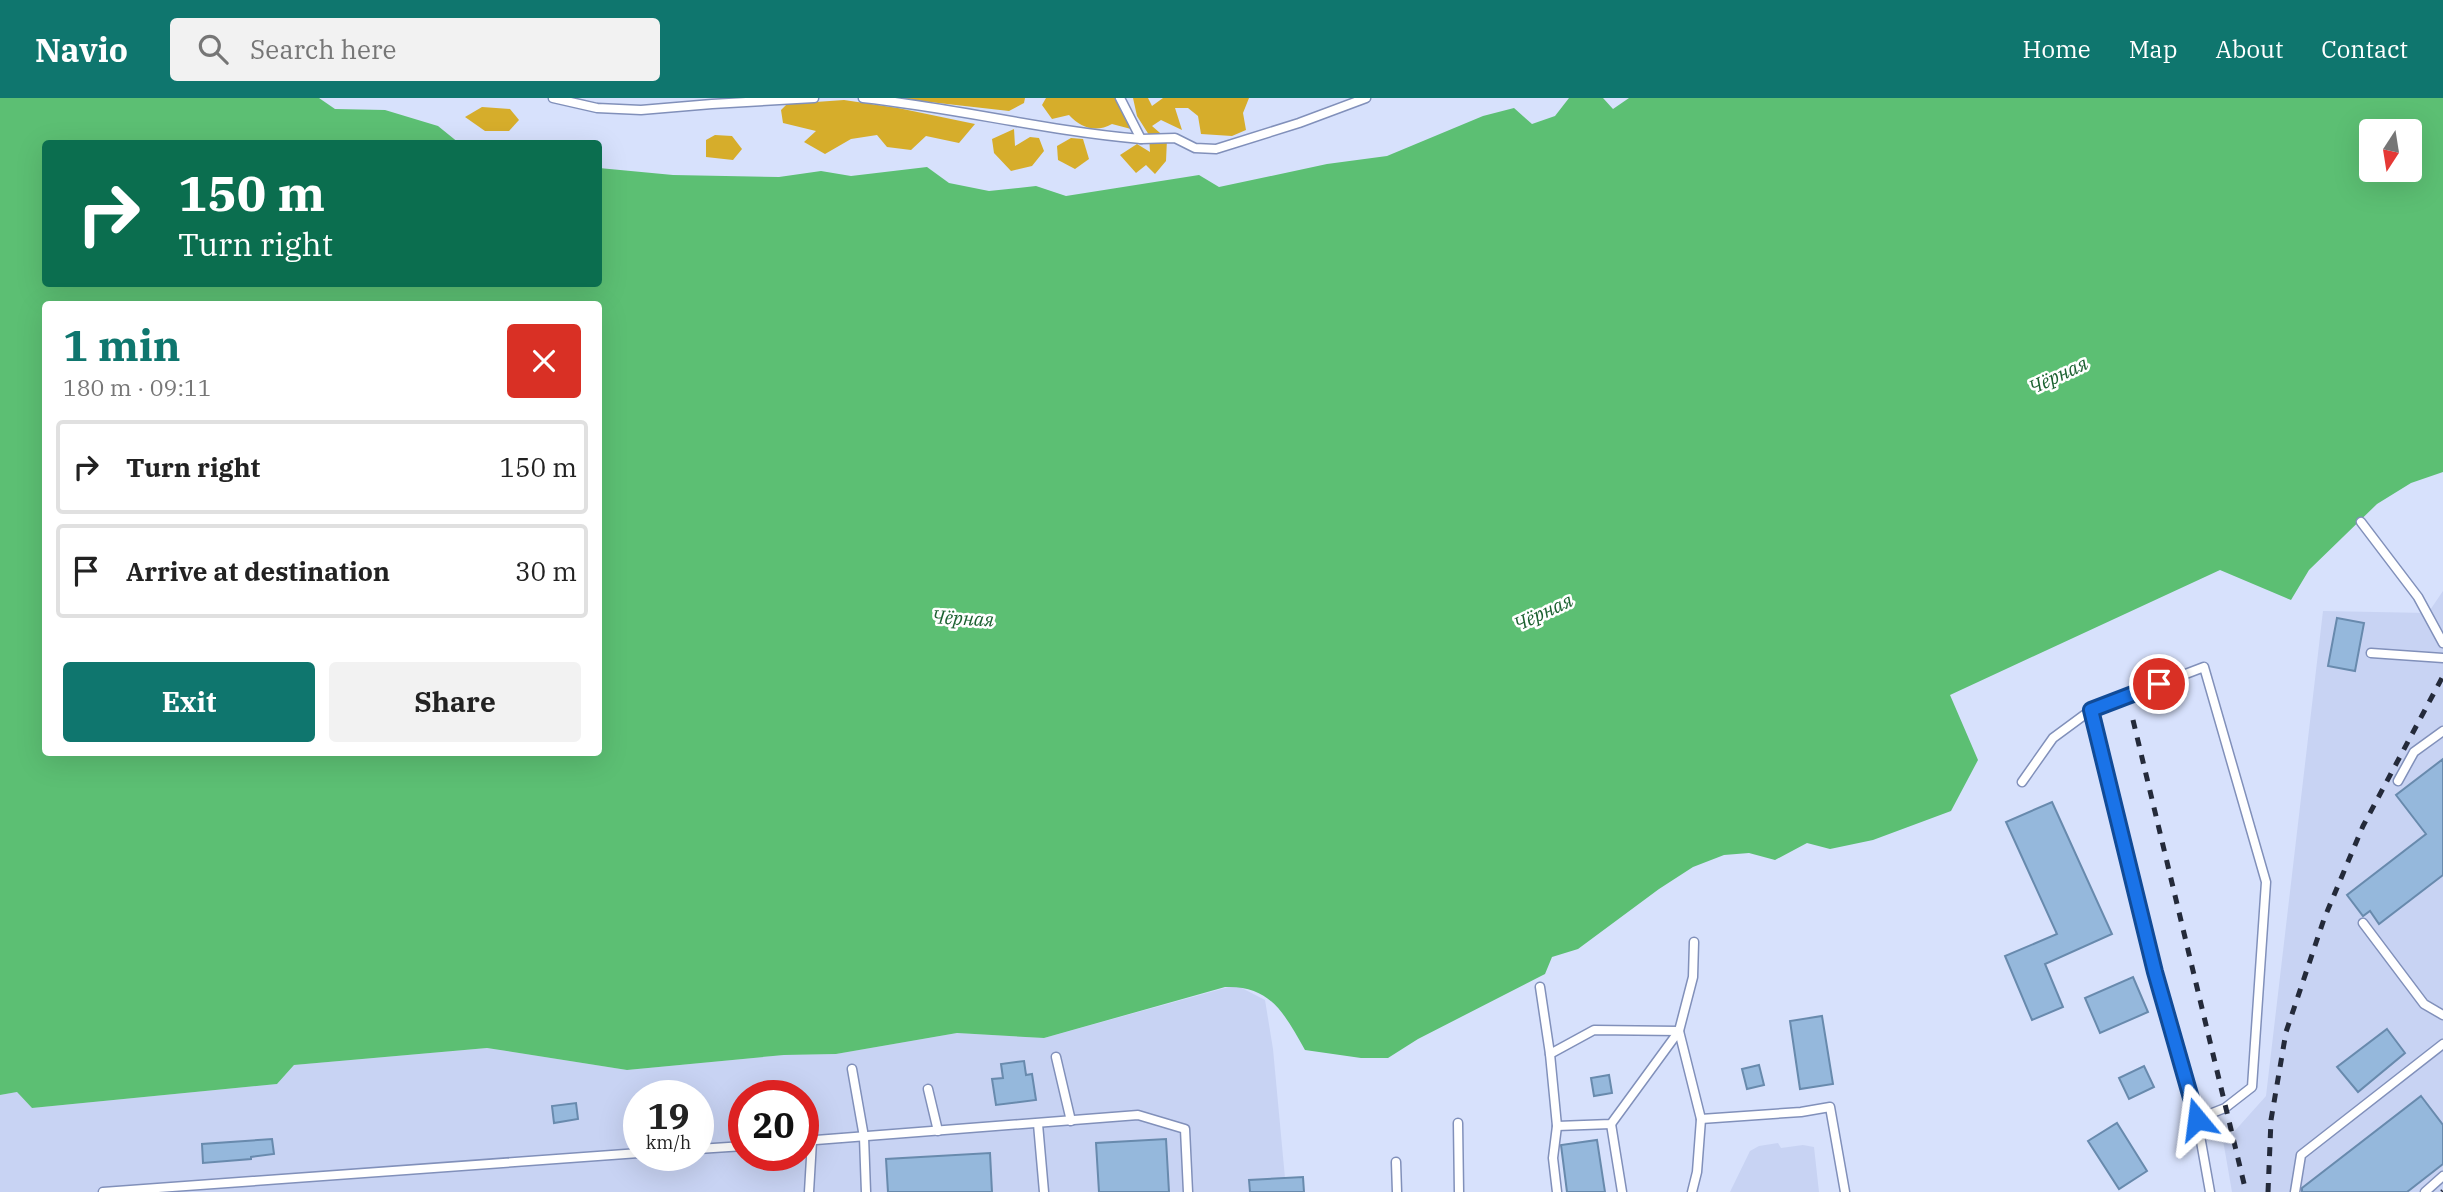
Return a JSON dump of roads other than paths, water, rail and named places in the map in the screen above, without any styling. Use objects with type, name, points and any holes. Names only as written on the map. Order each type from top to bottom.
[{"type":"lane","points":[[553,98],[597,108],[641,110],[814,98]]},
{"type":"lane","points":[[863,98],[902,102],[1055,130],[1141,139],[1175,138],[1195,148],[1216,149],[1299,123],[1366,98]]},
{"type":"lane","points":[[1120,98],[1141,139]]},
{"type":"lane","points":[[2361,522],[2418,597],[2442,642]]},
{"type":"lane","points":[[2371,653],[2443,658]]},
{"type":"lane","points":[[2022,782],[2053,738],[2091,710],[2204,667],[2266,881],[2252,1087],[2225,1108],[2197,1119]]},
{"type":"lane","points":[[2091,710],[2155,972],[2197,1119],[2210,1192]]},
{"type":"lane","points":[[2398,781],[2414,752],[2443,731]]},
{"type":"lane","points":[[2363,923],[2424,1004],[2443,1015]]},
{"type":"lane","points":[[1622,1192],[1611,1124],[1679,1031],[1693,977],[1694,942]]},
{"type":"lane","points":[[1540,987],[1557,1126],[1553,1158],[1558,1192]]},
{"type":"lane","points":[[1550,1054],[1594,1030],[1679,1031]]},
{"type":"lane","points":[[1679,1031],[1701,1119],[1697,1172],[1692,1192]]},
{"type":"lane","points":[[2295,1192],[2301,1155],[2443,1044]]},
{"type":"lane","points":[[1056,1058],[1071,1121]]},
{"type":"lane","points":[[852,1069],[864,1137],[866,1192]]},
{"type":"lane","points":[[928,1089],[938,1131]]},
{"type":"lane","points":[[1701,1119],[1801,1112],[1830,1107],[1845,1192]]},
{"type":"lane","points":[[819,1140],[1138,1115],[1185,1129],[1188,1192]]},
{"type":"lane","points":[[1458,1123],[1459,1192]]},
{"type":"lane","points":[[1038,1124],[1044,1192]]},
{"type":"lane","points":[[1557,1126],[1611,1124]]},
{"type":"lane","points":[[103,1192],[623,1154]]},
{"type":"lane","points":[[1396,1162],[1397,1192]]},
{"type":"lane","points":[[809,1171],[809,1192]]},
{"type":"lane","points":[[2425,1192],[2443,1176]]},
{"type":"water","name":"Чёрная","points":[[0,98],[319,98],[335,109],[385,110],[438,126],[455,140],[42,140],[42,287],[602,287],[602,168],[673,175],[779,177],[821,171],[851,176],[927,167],[949,183],[989,191],[1036,186],[1066,196],[1199,175],[1219,187],[1327,164],[1387,156],[1483,116],[1514,108],[1532,124],[1555,116],[1569,98],[1603,98],[1613,109],[1629,98],[2443,98],[2443,472],[2411,483],[2377,504],[2309,570],[2291,600],[2220,570],[1950,695],[1978,760],[1951,811],[1873,840],[1830,849],[1807,843],[1775,860],[1749,853],[1724,855],[1693,867],[1578,949],[1552,957],[1545,974],[1418,1039],[1388,1058],[1361,1058],[1305,1050],[1283,1014],[1265,997],[1254,991],[1225,987],[1044,1038],[957,1033],[836,1054],[784,1055],[627,1070],[487,1048],[294,1065],[277,1084],[32,1108],[17,1092],[0,1095]]},
{"type":"railway","points":[[2268,1192],[2271,1120],[2286,1032],[2324,919],[2363,826],[2443,676]]},
{"type":"railway","points":[[2133,720],[2246,1192]]}]
